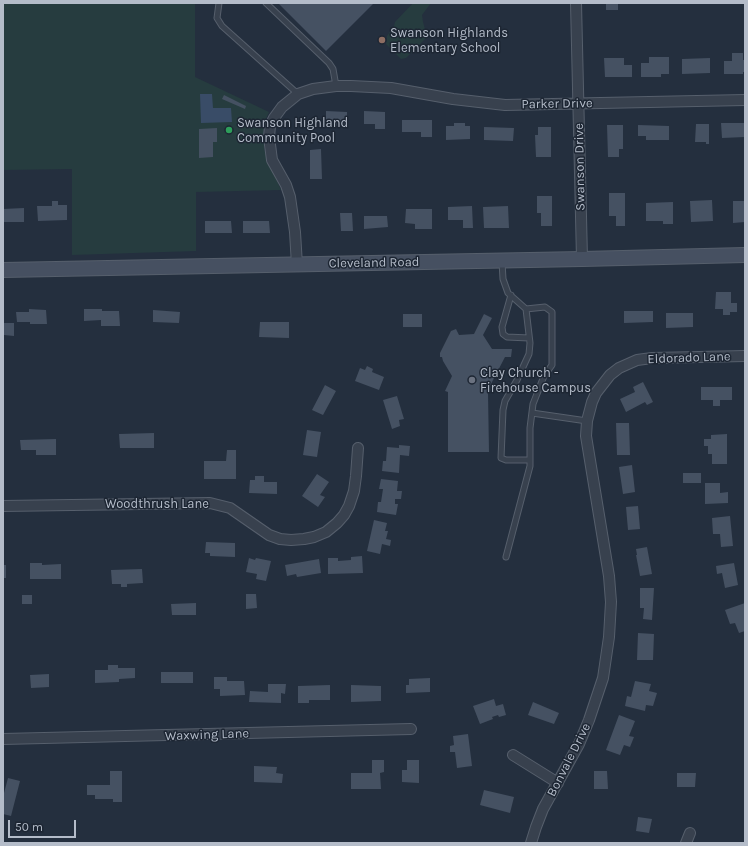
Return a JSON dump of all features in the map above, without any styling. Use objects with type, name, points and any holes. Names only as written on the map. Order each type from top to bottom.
[{"type":"main road","name":"Cleveland Road","points":[[3,270],[745,255]]},
{"type":"street","name":"Swanson Drive","points":[[576,3],[582,259]]},
{"type":"street","name":"Parker Drive","points":[[298,94],[336,86],[370,86],[391,88],[481,103],[505,105],[745,100]]},
{"type":"street","points":[[297,265],[295,232],[290,197],[286,185],[272,160],[269,137],[270,126],[274,118],[282,107],[298,94]]},
{"type":"street","name":"Eldorado Lane","points":[[599,509],[587,441],[587,421],[592,402],[604,381],[618,368],[637,360],[652,358],[745,356]]},
{"type":"street","name":"Woodthrush Lane","points":[[3,506],[210,503],[230,508],[269,535],[280,539],[304,540],[326,532],[337,523],[347,510],[354,491],[358,448]]},
{"type":"street","name":"Bonvale Drive","points":[[531,843],[541,815],[579,744],[589,720],[605,667],[610,636],[611,602],[609,576],[599,509]]},
{"type":"street","name":"Waxwing Lane","points":[[3,739],[411,729]]},
{"type":"street","points":[[513,755],[558,783]]},
{"type":"street","points":[[686,843],[690,833]]},
{"type":"lane","points":[[219,3],[217,18],[222,26],[298,94]]},
{"type":"lane","points":[[266,3],[329,63],[333,69],[336,86]]},
{"type":"lane","points":[[502,261],[503,279],[508,293],[526,309],[529,354],[505,401],[503,410],[501,458],[506,460],[530,460]]},
{"type":"lane","points":[[510,295],[502,327],[503,334],[508,337],[529,338]]},
{"type":"lane","points":[[506,557],[530,466],[530,428],[532,404],[544,376],[552,365],[552,312],[545,307],[526,309]]},
{"type":"lane","points":[[532,413],[587,421]]},
{"type":"green space","points":[[3,3],[195,3],[195,77],[269,112],[264,123],[263,138],[265,153],[281,190],[196,192],[196,251],[72,255],[72,169],[3,170]]},
{"type":"green space","points":[[413,3],[431,3],[422,15],[427,37],[406,58],[401,59],[386,44],[387,36],[395,22]]},
{"type":"water","points":[[200,94],[212,94],[213,108],[231,108],[232,122],[201,123]]},
{"type":"building","points":[[278,3],[374,3],[326,51]]},
{"type":"building","points":[[606,3],[618,3],[618,10],[606,10]]},
{"type":"building","points":[[732,53],[743,53],[743,60],[745,60],[745,72],[743,72],[743,74],[724,74],[724,61],[732,61]]},
{"type":"building","points":[[649,57],[669,57],[669,74],[661,74],[661,77],[641,77],[641,63],[649,63]]},
{"type":"building","points":[[604,58],[624,58],[624,65],[632,65],[632,77],[605,77]]},
{"type":"building","points":[[710,58],[710,73],[682,74],[682,59]]},
{"type":"building","points":[[224,95],[246,106],[245,109],[222,99]]},
{"type":"building","points":[[326,111],[347,112],[347,126],[326,126]]},
{"type":"building","points":[[364,111],[385,112],[385,129],[375,129],[375,124],[364,124]]},
{"type":"building","points":[[402,120],[432,120],[432,137],[421,137],[421,132],[402,132]]},
{"type":"building","points":[[454,123],[465,123],[465,126],[470,126],[470,139],[446,140],[446,126],[454,126]]},
{"type":"building","points":[[721,123],[745,123],[745,137],[722,138]]},
{"type":"building","points":[[696,124],[709,124],[709,144],[706,144],[706,142],[695,142]]},
{"type":"building","points":[[607,125],[623,125],[623,149],[619,149],[619,157],[608,157]]},
{"type":"building","points":[[638,125],[669,126],[669,140],[646,140],[646,136],[638,136]]},
{"type":"building","points":[[484,127],[514,128],[513,141],[484,140]]},
{"type":"building","points":[[538,127],[551,127],[551,157],[536,157],[535,135],[538,135]]},
{"type":"building","points":[[217,128],[217,142],[213,142],[213,157],[199,158],[199,129]]},
{"type":"building","points":[[321,149],[322,179],[310,179],[310,150]]},
{"type":"building","points":[[609,193],[625,193],[625,226],[616,226],[616,216],[609,216]]},
{"type":"building","points":[[537,196],[552,196],[552,226],[541,226],[541,213],[537,213]]},
{"type":"building","points":[[712,200],[713,221],[691,222],[690,201]]},
{"type":"building","points":[[52,201],[58,201],[58,205],[67,205],[67,220],[38,221],[37,206],[52,206]]},
{"type":"building","points":[[733,201],[745,201],[745,222],[733,223]]},
{"type":"building","points":[[673,202],[673,224],[663,224],[663,221],[646,221],[646,203]]},
{"type":"building","points":[[472,206],[473,228],[463,228],[463,220],[448,220],[448,207]]},
{"type":"building","points":[[508,206],[509,228],[484,228],[483,207]]},
{"type":"building","points":[[24,208],[24,222],[3,222],[3,209]]},
{"type":"building","points":[[406,209],[432,209],[432,229],[415,229],[415,224],[405,223]]},
{"type":"building","points":[[340,213],[352,213],[353,231],[341,231]]},
{"type":"building","points":[[364,216],[387,216],[388,227],[364,229]]},
{"type":"building","points":[[205,221],[231,221],[232,233],[205,233]]},
{"type":"building","points":[[243,221],[269,221],[270,233],[243,233]]},
{"type":"building","points":[[716,292],[731,292],[731,303],[737,303],[737,312],[730,312],[730,315],[723,315],[723,309],[715,309]]},
{"type":"building","points":[[29,309],[46,310],[47,324],[17,322],[16,312],[29,312]]},
{"type":"building","points":[[84,309],[119,311],[120,326],[101,326],[101,320],[84,321]]},
{"type":"building","points":[[153,310],[180,312],[179,323],[153,322]]},
{"type":"building","points":[[624,311],[653,311],[653,322],[624,323]]},
{"type":"building","points":[[666,313],[693,313],[693,327],[666,328]]},
{"type":"building","points":[[403,314],[422,314],[422,327],[403,327]]},
{"type":"building","name":"Clay Church - Firehouse Campus","points":[[484,314],[492,318],[483,335],[492,349],[512,349],[511,357],[505,357],[491,384],[494,389],[488,393],[489,452],[448,452],[448,392],[445,391],[452,376],[442,357],[440,357],[440,353],[451,331],[456,329],[459,335],[474,334]]},
{"type":"building","points":[[260,322],[289,322],[289,338],[259,337]]},
{"type":"building","points":[[4,323],[14,323],[14,336],[4,335]]},
{"type":"building","points":[[367,366],[373,369],[372,372],[384,377],[379,390],[355,381],[360,368],[365,370]]},
{"type":"building","points":[[643,382],[653,402],[647,405],[645,402],[626,412],[620,399],[635,392],[633,387]]},
{"type":"building","points":[[325,385],[336,391],[323,415],[312,410]]},
{"type":"building","points":[[701,387],[732,387],[732,400],[720,400],[720,406],[713,406],[713,400],[701,400]]},
{"type":"building","points":[[397,396],[404,419],[399,420],[400,426],[392,429],[383,400]]},
{"type":"building","points":[[616,423],[629,423],[630,455],[617,455]]},
{"type":"building","points":[[307,430],[321,432],[317,457],[303,455]]},
{"type":"building","points":[[154,433],[154,448],[120,448],[119,434]]},
{"type":"building","points":[[727,434],[727,464],[712,464],[712,454],[708,454],[708,446],[704,446],[704,439],[711,439],[711,435]]},
{"type":"building","points":[[56,439],[56,455],[36,455],[36,450],[21,450],[20,440]]},
{"type":"building","points":[[399,445],[410,446],[409,456],[400,455],[399,473],[382,471],[383,461],[386,461],[387,447],[399,448]]},
{"type":"building","points":[[227,450],[236,450],[236,479],[204,479],[204,461],[226,461]]},
{"type":"building","points":[[632,465],[635,492],[623,494],[619,467]]},
{"type":"building","points":[[683,473],[701,473],[701,483],[683,483]]},
{"type":"building","points":[[317,474],[329,482],[320,495],[325,497],[318,507],[302,496]]},
{"type":"building","points":[[255,476],[264,476],[264,482],[277,482],[277,494],[249,493],[250,480],[255,480]]},
{"type":"building","points":[[381,479],[398,481],[397,491],[402,491],[401,499],[395,499],[395,504],[398,504],[396,515],[377,512],[378,502],[381,502],[383,489],[379,489]]},
{"type":"building","points":[[705,483],[720,483],[720,493],[728,492],[728,503],[705,504]]},
{"type":"building","points":[[638,506],[640,529],[628,530],[626,507]]},
{"type":"building","points":[[730,516],[733,546],[721,547],[720,534],[713,534],[712,518]]},
{"type":"building","points":[[374,520],[387,523],[385,531],[388,531],[386,539],[391,540],[390,546],[382,544],[380,554],[367,551]]},
{"type":"building","points":[[206,542],[235,543],[235,557],[210,556],[210,553],[205,553]]},
{"type":"building","points":[[647,547],[652,574],[640,576],[636,549]]},
{"type":"building","points":[[362,556],[363,573],[328,574],[328,558],[338,558],[338,561],[351,560],[351,557]]},
{"type":"building","points":[[249,558],[271,561],[266,581],[256,579],[257,574],[246,572]]},
{"type":"building","points":[[319,559],[321,573],[297,577],[296,574],[287,576],[285,565]]},
{"type":"building","points":[[30,563],[42,563],[42,565],[61,564],[61,579],[30,579]]},
{"type":"building","points":[[734,563],[738,585],[725,588],[722,573],[717,574],[716,566]]},
{"type":"building","points":[[3,565],[6,565],[6,578],[3,578]]},
{"type":"building","points":[[142,569],[143,583],[127,584],[127,587],[121,587],[121,584],[112,584],[111,570]]},
{"type":"building","points":[[640,588],[654,588],[652,620],[643,619],[644,608],[640,608]]},
{"type":"building","points":[[246,594],[256,594],[257,608],[246,609]]},
{"type":"building","points":[[22,595],[32,595],[32,604],[22,604]]},
{"type":"building","points":[[196,603],[196,615],[172,615],[171,604]]},
{"type":"building","points":[[745,603],[745,631],[739,633],[735,623],[730,624],[725,610]]},
{"type":"building","points":[[638,633],[654,634],[653,660],[637,660]]},
{"type":"building","points":[[108,665],[118,665],[118,668],[135,668],[135,678],[119,679],[119,682],[95,683],[95,670],[108,670]]},
{"type":"building","points":[[161,672],[193,672],[193,683],[161,683]]},
{"type":"building","points":[[49,674],[49,687],[31,688],[30,675]]},
{"type":"building","points":[[214,677],[227,677],[227,681],[244,681],[245,695],[220,696],[220,689],[214,689]]},
{"type":"building","points":[[430,678],[430,692],[406,693],[406,685],[409,685],[409,679]]},
{"type":"building","points":[[635,681],[651,684],[649,691],[657,693],[653,706],[646,705],[645,711],[625,706],[627,696],[631,697]]},
{"type":"building","points":[[268,684],[286,684],[285,694],[281,693],[281,703],[249,702],[250,691],[268,692]]},
{"type":"building","points":[[330,685],[330,700],[309,700],[309,703],[298,703],[298,686]]},
{"type":"building","points":[[351,685],[381,686],[381,701],[351,702]]},
{"type":"building","points":[[494,699],[496,706],[503,704],[506,715],[492,717],[493,719],[480,724],[473,706]]},
{"type":"building","points":[[533,702],[559,713],[554,724],[528,715]]},
{"type":"building","points":[[619,715],[635,721],[629,736],[634,737],[630,747],[624,745],[620,755],[606,750]]},
{"type":"building","points":[[468,734],[472,766],[457,768],[455,752],[450,752],[450,746],[454,745],[453,736]]},
{"type":"building","points":[[372,760],[384,760],[384,772],[380,773],[381,789],[351,789],[351,773],[372,773]]},
{"type":"building","points":[[407,760],[419,760],[419,783],[402,782],[402,770],[407,770]]},
{"type":"building","points":[[254,766],[277,767],[276,773],[283,774],[282,783],[254,782]]},
{"type":"building","points":[[110,771],[122,771],[122,802],[113,802],[113,799],[95,799],[95,795],[87,795],[87,785],[110,785]]},
{"type":"building","points":[[594,771],[607,771],[608,789],[594,789]]},
{"type":"building","points":[[677,773],[696,773],[695,787],[677,787]]},
{"type":"building","points":[[8,778],[20,781],[11,816],[3,814],[3,792],[4,793]]},
{"type":"building","points":[[484,790],[514,797],[510,813],[480,805]]},
{"type":"building","points":[[638,817],[652,819],[649,833],[636,831]]},
{"type":"place","name":"Swanson Highlands Elementary School","points":[[382,40]]},
{"type":"place","name":"Swanson Highland Community Pool","points":[[229,130]]},
{"type":"place","name":"Clay Church - Firehouse Campus","points":[[472,380]]}]
